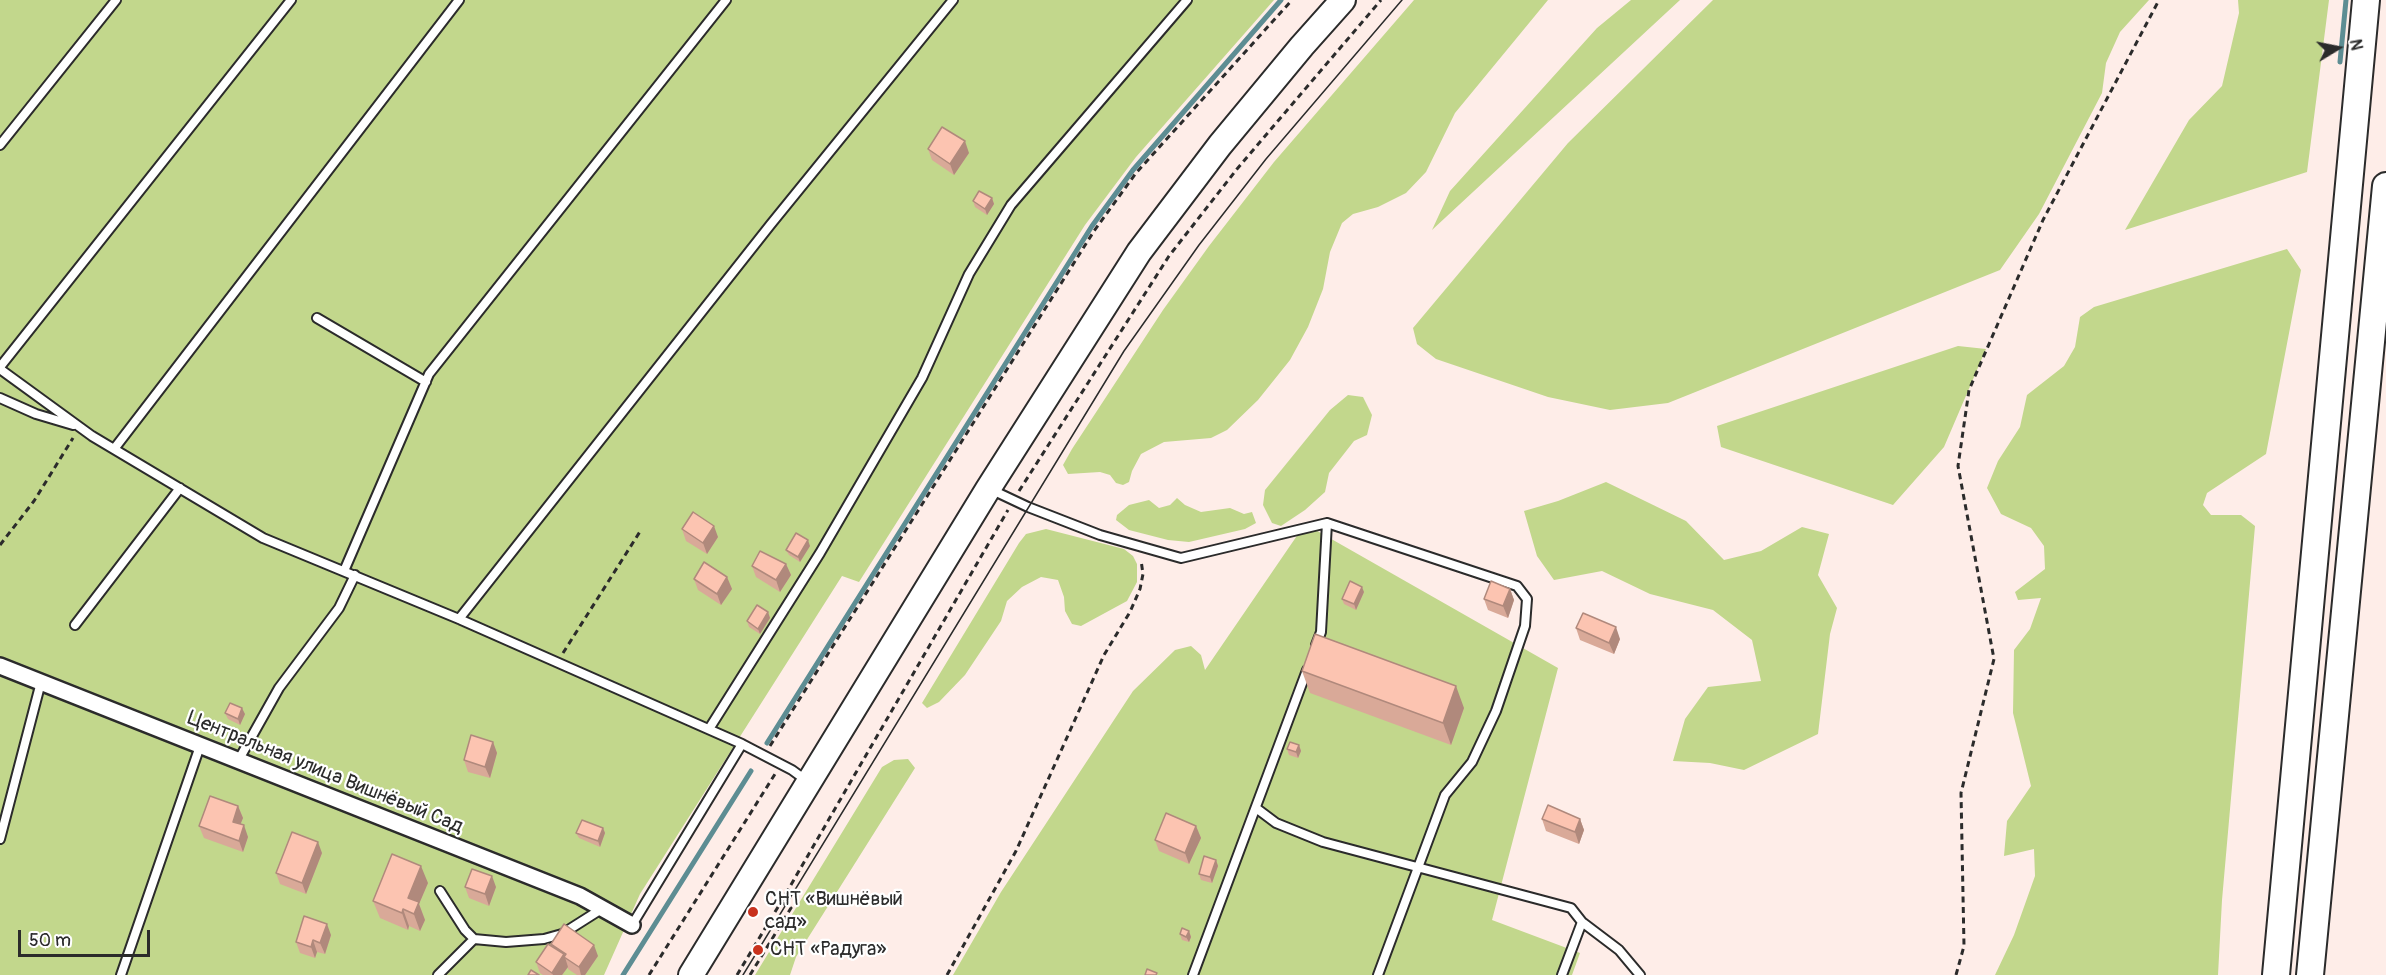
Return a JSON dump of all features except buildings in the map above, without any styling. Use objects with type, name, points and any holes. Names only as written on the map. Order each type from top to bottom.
[{"type":"highway","points":[[2276,975],[2366,0]]},
{"type":"highway","points":[[2310,975],[2386,186]]},
{"type":"main road","points":[[691,975],[988,489],[1139,252],[1220,145],[1343,0]]},
{"type":"street","name":"Центральная улица Вишнёвый Сад","points":[[0,666],[580,896],[632,925]]},
{"type":"lane","points":[[0,145],[116,0]]},
{"type":"lane","points":[[291,0],[0,368],[114,449],[263,538],[459,619],[709,729],[742,744],[808,782]]},
{"type":"lane","points":[[114,449],[459,0]]},
{"type":"lane","points":[[344,570],[429,374],[726,0]]},
{"type":"lane","points":[[459,619],[764,233],[953,0]]},
{"type":"lane","points":[[709,729],[820,553],[922,378],[969,274],[1011,205],[1187,0]]},
{"type":"lane","points":[[317,318],[426,382]]},
{"type":"lane","points":[[0,398],[36,414],[81,427]]},
{"type":"lane","points":[[75,625],[180,488]]},
{"type":"lane","points":[[988,489],[1100,535],[1180,558],[1326,523],[1517,586],[1527,599],[1525,626],[1496,711],[1472,762],[1445,795],[1378,975]]},
{"type":"lane","points":[[1312,654],[1321,632],[1326,523]]},
{"type":"lane","points":[[238,760],[279,688],[339,608],[355,575]]},
{"type":"lane","points":[[1193,975],[1308,665]]},
{"type":"lane","points":[[0,839],[41,682]]},
{"type":"lane","points":[[632,925],[742,744]]},
{"type":"lane","points":[[121,975],[200,746]]},
{"type":"lane","points":[[1256,808],[1276,823],[1323,842],[1501,888],[1539,902],[1561,904],[1571,908],[1582,922],[1619,950],[1640,975]]},
{"type":"lane","points":[[440,891],[465,930],[474,939],[506,942],[544,939],[562,934],[603,908]]},
{"type":"lane","points":[[1562,975],[1582,922]]},
{"type":"lane","points":[[438,975],[474,939]]},
{"type":"path","points":[[764,756],[1094,231],[1136,173],[1292,0]]},
{"type":"path","points":[[737,975],[1013,500],[1169,256],[1237,169],[1381,0]]},
{"type":"path","points":[[1956,975],[1964,946],[1961,793],[1994,659],[1958,466],[1969,390],[2043,220],[2159,0]]},
{"type":"path","points":[[0,545],[34,501],[81,427]]},
{"type":"path","points":[[557,662],[641,530]]},
{"type":"path","points":[[946,975],[1016,851],[1086,692],[1140,589],[1143,574],[1138,546]]},
{"type":"path","points":[[649,975],[781,765]]},
{"type":"path","points":[[750,975],[791,908],[781,902]]},
{"type":"green space","points":[[0,0],[1274,0],[1136,157],[1085,225],[859,582],[842,576],[640,894],[604,975],[0,975]]},
{"type":"green space","points":[[1414,0],[1548,0],[1455,113],[1426,172],[1406,193],[1378,207],[1353,214],[1342,223],[1330,252],[1323,289],[1308,327],[1290,360],[1258,400],[1227,430],[1211,438],[1164,442],[1141,454],[1129,482],[1123,485],[1116,483],[1110,475],[1100,472],[1068,474],[1063,465],[1072,449],[1163,310],[1209,246],[1274,162]]},
{"type":"green space","points":[[1631,0],[1680,0],[1432,230],[1450,191],[1597,28]]},
{"type":"green space","points":[[1713,0],[2149,0],[2120,32],[2106,63],[2102,93],[2039,214],[2000,270],[1668,403],[1610,410],[1548,397],[1436,359],[1417,344],[1413,328],[1568,143]]},
{"type":"green space","points":[[2238,0],[2329,0],[2307,172],[2125,230],[2189,120],[2222,86],[2239,13]]},
{"type":"green space","points":[[2287,249],[2301,270],[2266,454],[2207,493],[2203,505],[2211,515],[2241,515],[2255,526],[2222,900],[2218,975],[1995,975],[2014,935],[2035,876],[2034,849],[2004,856],[2007,821],[2031,786],[2013,713],[2014,650],[2030,629],[2041,598],[2018,600],[2015,592],[2045,569],[2044,546],[2031,528],[2001,514],[1987,488],[1998,461],[2020,427],[2027,395],[2064,366],[2075,347],[2080,317],[2094,307]]},
{"type":"green space","points":[[1958,346],[1986,349],[1944,447],[1893,505],[1721,447],[1717,426]]},
{"type":"green space","points":[[1348,395],[1363,397],[1372,415],[1367,435],[1354,441],[1329,473],[1325,492],[1305,510],[1281,526],[1272,523],[1263,505],[1265,490],[1330,410]]},
{"type":"green space","points":[[1606,482],[1686,521],[1724,560],[1761,551],[1802,527],[1829,534],[1818,575],[1837,608],[1830,634],[1818,734],[1744,770],[1710,763],[1673,761],[1685,719],[1708,687],[1761,681],[1752,640],[1713,610],[1650,594],[1602,571],[1554,580],[1537,556],[1524,511],[1558,501]]},
{"type":"green space","points":[[1177,498],[1185,505],[1201,512],[1230,508],[1244,514],[1252,512],[1256,523],[1245,529],[1189,542],[1168,540],[1129,530],[1116,520],[1117,515],[1129,505],[1149,500],[1159,508],[1170,505]]},
{"type":"green space","points":[[1305,524],[1558,668],[1492,920],[1580,953],[1572,975],[953,975],[1001,892],[1133,691],[1175,650],[1191,646],[1201,655],[1205,670]]},
{"type":"green space","points":[[1046,529],[1124,549],[1133,556],[1137,564],[1137,582],[1127,601],[1081,626],[1072,624],[1065,611],[1064,597],[1058,580],[1041,577],[1022,587],[1007,601],[1001,621],[965,675],[939,702],[927,708],[922,703],[1019,543],[1026,534]]},
{"type":"green space","points":[[908,759],[915,768],[796,957],[790,975],[755,975],[882,767],[894,760]]},
{"type":"waterway","points":[[767,743],[1092,226],[1133,170],[1281,0]]},
{"type":"waterway","points":[[2340,62],[2346,0]]},
{"type":"waterway","points":[[623,975],[751,771]]},
{"type":"tram line","points":[[743,975],[1124,351],[1199,245],[1266,159],[1402,0]]},
{"type":"place","name":"СНТ «Вишнёвый сад»","points":[[753,912]]},
{"type":"place","name":"СНТ «Радуга»","points":[[758,950]]}]
